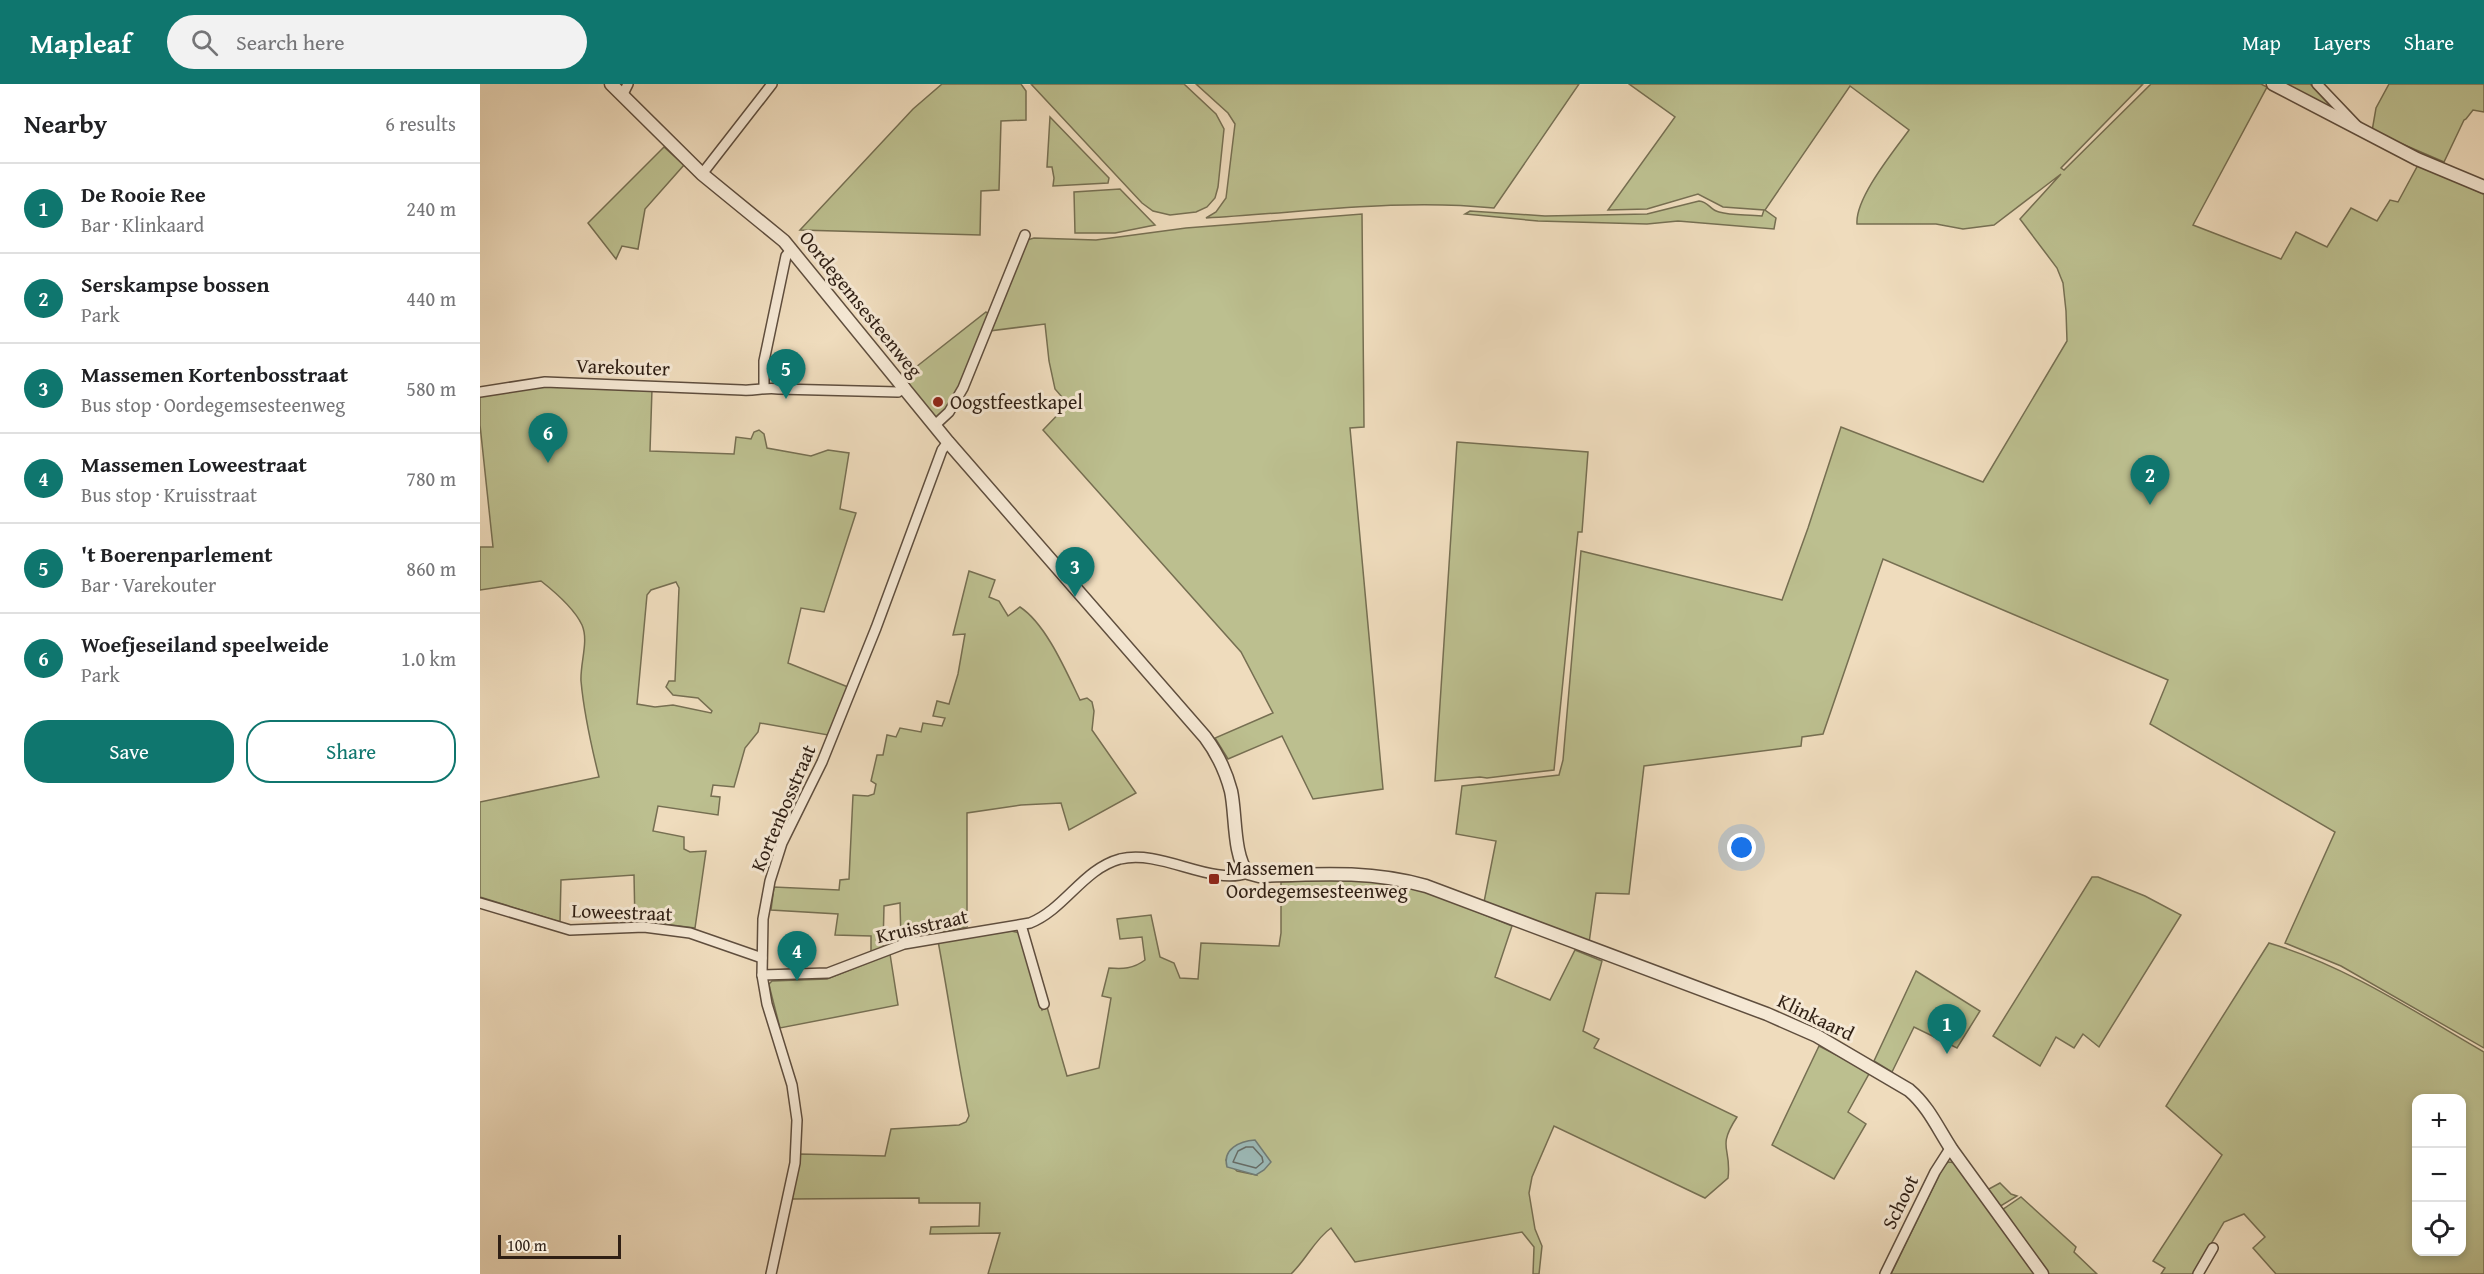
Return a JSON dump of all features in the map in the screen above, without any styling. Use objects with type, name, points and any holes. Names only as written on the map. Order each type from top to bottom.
[{"type":"street","name":"Oordegemsesteenweg","points":[[611,84],[702,174],[763,222],[792,249],[948,442],[1113,629],[1213,747],[1230,790],[1241,861],[1248,873]]},
{"type":"street","points":[[622,96],[628,84]]},
{"type":"street","points":[[702,174],[772,84]]},
{"type":"street","points":[[2273,84],[2416,159],[2484,187]]},
{"type":"street","points":[[2317,84],[2364,133]]},
{"type":"street","points":[[935,425],[949,412],[963,388],[1025,235]]},
{"type":"street","points":[[764,387],[764,361],[786,256],[792,249]]},
{"type":"street","name":"Varekouter","points":[[480,392],[544,382],[748,391],[764,387],[898,392],[905,387]]},
{"type":"street","name":"Kortenbosstraat","points":[[771,1274],[795,1163],[797,1120],[792,1085],[766,1004],[762,975],[764,919],[770,881],[782,843],[822,762],[876,628],[942,450],[948,442]]},
{"type":"street","name":"Kruisstraat","points":[[762,975],[828,973],[904,944],[1021,925],[1046,915],[1090,875],[1119,860],[1136,857],[1235,877],[1248,873]]},
{"type":"street","name":"Klinkaard","points":[[1248,873],[1259,876],[1368,874],[1395,877],[1426,886],[1767,1014],[1817,1036],[1909,1090],[1925,1105],[1951,1147],[2042,1274]]},
{"type":"street","name":"Loweestraat","points":[[480,903],[570,930],[644,927],[690,933],[762,958]]},
{"type":"street","points":[[1021,925],[1044,1004]]},
{"type":"street","name":"Schoot","points":[[1885,1274],[1935,1172],[1951,1147]]},
{"type":"street","points":[[2198,1274],[2213,1248]]},
{"type":"green space","points":[[942,84],[1021,84],[1026,91],[1026,120],[1001,121],[999,190],[981,191],[980,235],[800,230],[913,109]]},
{"type":"green space","points":[[1031,84],[1184,84],[1216,114],[1224,129],[1215,198],[1207,207],[1196,212],[1170,215],[1153,211],[1142,203]]},
{"type":"green space","points":[[1196,84],[1579,84],[1494,208],[1458,205],[1386,205],[1206,218],[1216,212],[1226,198],[1235,124],[1228,113]]},
{"type":"green space","points":[[1629,84],[2143,84],[2061,168],[2064,170],[2151,84],[2261,84],[2267,87],[2193,225],[2281,259],[2296,232],[2327,247],[2351,208],[2377,221],[2390,200],[2398,202],[2418,165],[2484,194],[2484,1048],[2341,966],[2285,943],[2335,832],[2150,724],[2168,680],[1883,559],[1823,734],[1802,737],[1801,746],[1644,766],[1629,894],[1596,893],[1589,943],[1484,902],[1496,841],[1456,834],[1462,786],[1559,775],[1563,760],[1581,551],[1782,600],[1841,427],[1983,482],[2067,341],[2063,283],[2057,268],[2020,219],[2061,174],[1994,225],[1963,229],[1936,224],[1857,224],[1862,201],[1869,188],[1909,130],[1850,86],[1765,210],[1776,218],[1774,229],[1678,221],[1647,224],[1538,221],[1465,214],[1470,211],[1545,216],[1647,214],[1699,201],[1719,212],[1762,216],[1764,210],[1723,207],[1698,194],[1647,209],[1608,210],[1675,117]]},
{"type":"green space","points":[[2282,84],[2310,84],[2340,112]]},
{"type":"green space","points":[[2389,84],[2484,84],[2484,112],[2473,110],[2464,120],[2444,162],[2372,131],[2376,108]]},
{"type":"green space","points":[[1050,117],[1109,178],[1108,183],[1053,186],[1052,167],[1047,167]]},
{"type":"green space","points":[[664,147],[684,165],[645,209],[638,249],[622,246],[616,259],[588,223]]},
{"type":"green space","points":[[1120,189],[1155,225],[1115,233],[1075,233],[1074,192]]},
{"type":"green space","points":[[1362,214],[1364,427],[1350,428],[1383,789],[1313,799],[1282,736],[1228,759],[1215,738],[1273,713],[1241,652],[1043,430],[1068,404],[1055,389],[1045,324],[989,331],[1027,240],[1034,238],[1096,240],[1186,228]]},
{"type":"green space","points":[[986,312],[991,316],[963,384],[947,409],[937,418],[902,378]]},
{"type":"green space","points":[[539,385],[652,389],[650,451],[734,454],[736,437],[751,439],[754,432],[759,430],[764,434],[767,448],[811,456],[828,450],[849,453],[840,509],[856,513],[824,612],[801,608],[788,663],[848,687],[828,735],[760,723],[758,732],[745,748],[734,787],[713,785],[711,796],[720,797],[718,815],[658,806],[653,831],[684,837],[684,849],[690,852],[706,851],[695,928],[664,924],[635,924],[634,875],[561,880],[560,922],[480,897],[480,802],[599,777],[582,693],[581,674],[585,638],[579,619],[564,601],[541,581],[480,590],[480,547],[493,547],[480,425],[480,395]],"holes":[[[676,582],[679,588],[675,681],[669,681],[666,687],[673,695],[698,698],[712,711],[711,713],[673,705],[655,707],[637,704],[647,595],[651,590]]]},
{"type":"green space","points":[[1457,442],[1588,452],[1582,532],[1578,532],[1554,770],[1435,781]]},
{"type":"green space","points":[[969,571],[995,580],[989,597],[999,601],[1008,616],[1020,607],[1047,636],[1080,700],[1087,698],[1092,702],[1094,711],[1092,730],[1136,793],[1069,830],[1061,803],[1021,805],[967,813],[967,927],[901,941],[900,903],[884,906],[883,947],[871,952],[871,936],[835,935],[838,914],[771,910],[774,887],[839,890],[840,880],[849,879],[853,795],[874,794],[876,784],[871,781],[877,755],[883,755],[887,735],[896,737],[900,728],[921,732],[923,723],[942,726],[945,718],[933,716],[937,701],[949,704],[958,674],[965,634],[953,635]]},
{"type":"green space","points":[[2092,877],[2098,877],[2145,896],[2181,915],[2099,1047],[2083,1034],[2074,1048],[2056,1037],[2040,1066],[1993,1036]]},
{"type":"green space","points":[[1371,880],[1424,890],[1512,926],[1495,977],[1550,1000],[1575,950],[1602,961],[1583,1031],[1599,1039],[1594,1048],[1737,1117],[1726,1142],[1728,1178],[1705,1198],[1554,1126],[1532,1177],[1529,1193],[1535,1229],[1542,1246],[1539,1274],[1533,1274],[1534,1247],[1522,1232],[1355,1262],[1331,1228],[1291,1274],[988,1274],[1000,1233],[930,1234],[931,1227],[979,1226],[980,1203],[919,1203],[919,1198],[792,1199],[800,1154],[885,1156],[891,1129],[959,1125],[966,1122],[969,1116],[938,941],[1011,931],[1020,933],[1042,1010],[1047,1007],[1067,1076],[1099,1068],[1111,998],[1102,996],[1109,968],[1128,968],[1145,960],[1142,937],[1120,939],[1117,919],[1151,915],[1160,957],[1174,963],[1180,978],[1198,979],[1201,943],[1279,946],[1281,882]],"holes":[[[1230,1151],[1256,1175],[1237,1171],[1226,1160]]]},
{"type":"green space","points":[[2269,943],[2326,964],[2353,977],[2484,1052],[2484,1274],[2276,1274],[2253,1248],[2265,1237],[2244,1214],[2224,1222],[2193,1274],[2161,1274],[2165,1268],[2153,1261],[2222,1155],[2166,1106]]},
{"type":"green space","points":[[890,954],[898,1005],[780,1028],[769,984],[772,981],[827,979]]},
{"type":"green space","points":[[1916,971],[1980,1011],[1957,1048],[1914,1027],[1892,1072],[1874,1061]]},
{"type":"green space","points":[[1819,1046],[1870,1072],[1848,1112],[1866,1124],[1834,1179],[1772,1145]]},
{"type":"green space","points":[[1948,1162],[1958,1163],[2037,1274],[1891,1274],[1943,1167]]},
{"type":"green space","points":[[2000,1183],[2011,1194],[2017,1196],[1999,1207],[1987,1190]]},
{"type":"green space","points":[[2021,1197],[2076,1247],[2074,1252],[2097,1274],[2049,1274],[2002,1210]]},
{"type":"water","points":[[1255,1140],[1271,1162],[1264,1170],[1256,1175],[1227,1167],[1227,1155],[1234,1147]]},
{"type":"place","name":"'t Boerenparlement","points":[[786,399]]},
{"type":"place","name":"Oogstfeestkapel","points":[[938,402]]},
{"type":"place","name":"Woefjeseiland speelweide","points":[[548,463]]},
{"type":"place","name":"Serskampse bossen","points":[[2150,505]]},
{"type":"place","name":"Massemen Kortenbosstraat","points":[[1075,597]]},
{"type":"place","name":"Massemen Oordegemsesteenweg","points":[[1214,879]]},
{"type":"place","name":"Massemen Loweestraat","points":[[797,981]]},
{"type":"place","name":"De Rooie Ree","points":[[1947,1054]]}]
